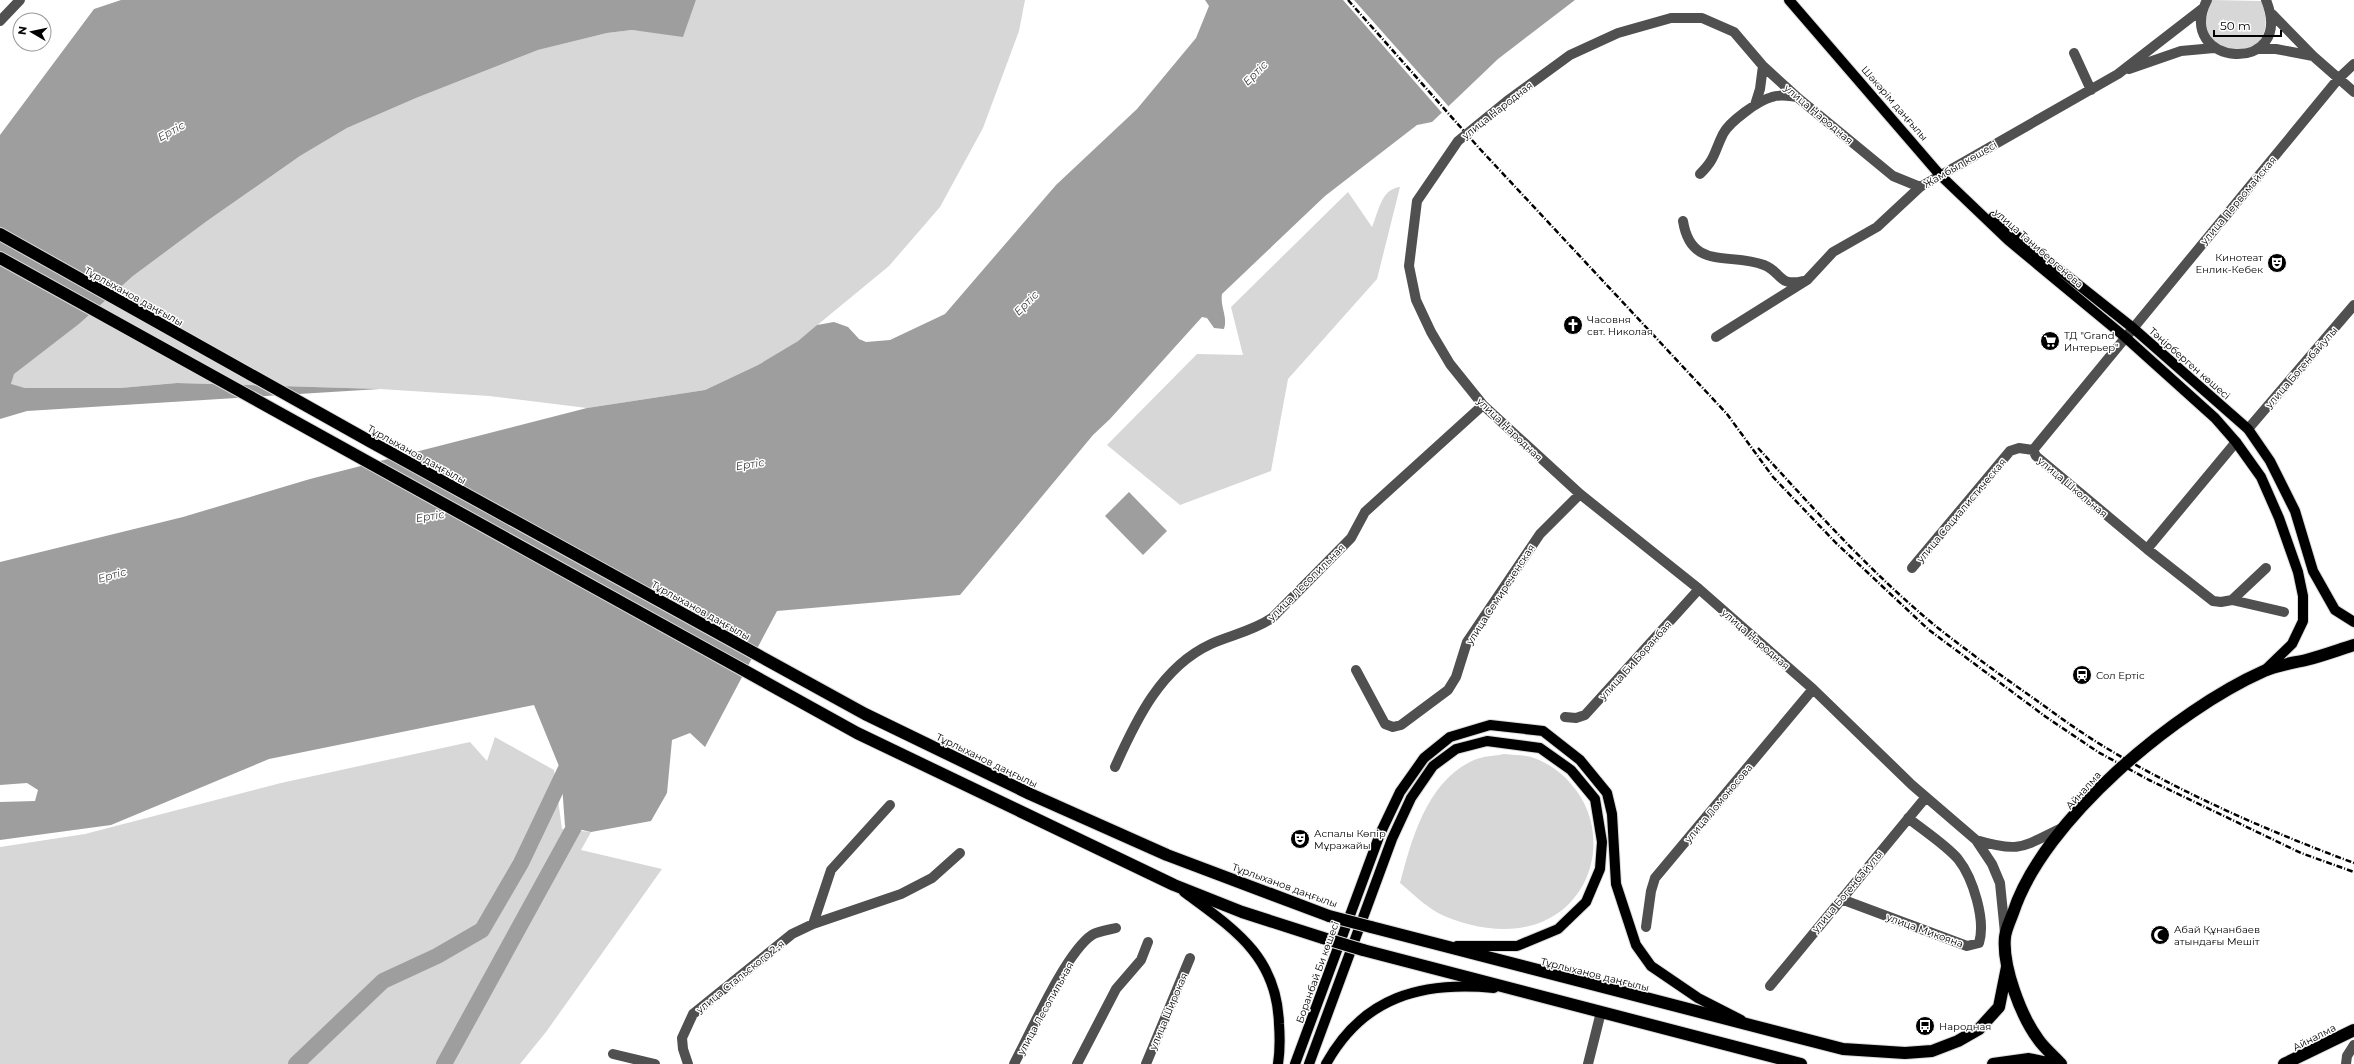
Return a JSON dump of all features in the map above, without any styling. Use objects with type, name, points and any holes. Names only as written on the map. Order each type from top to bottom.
[{"type":"highway","name":"Тұрлыханов даңғылы","points":[[0,234],[371,442],[865,714],[1030,794],[1166,855],[1329,916],[1441,947],[1843,1049],[1905,1053],[1932,1051],[1979,1029],[1999,1006],[2007,967]]},
{"type":"highway","points":[[0,258],[820,713],[896,752],[1174,885],[1242,912],[1362,950],[1801,1064]]},
{"type":"highway","name":"Айналма","points":[[2061,1064],[2038,1039],[2025,1016],[2007,967],[2005,937],[2017,900],[2029,875],[2044,852],[2100,786],[2148,744],[2220,695],[2265,670],[2354,646]]},
{"type":"highway","name":"Айналма","points":[[2290,1063],[2354,1030]]},
{"type":"highway","points":[[1993,1064],[2030,1059],[2053,1064]]},
{"type":"main road","name":"Шәкәрім даңғылы","points":[[1789,0],[1940,175]]},
{"type":"main road","name":"Тәңірберген көшесі","points":[[1940,175],[2133,328],[2248,430],[2270,461],[2295,511],[2313,570],[2334,610],[2354,622]]},
{"type":"main road","name":"улица Танибергенова","points":[[1940,175],[2008,240],[2125,338]]},
{"type":"main road","points":[[2125,338],[2215,418],[2236,442],[2261,477],[2279,518],[2298,572],[2302,596],[2303,621],[2292,644],[2265,670]]},
{"type":"main road","name":"Боранбай Би көшесі","points":[[1295,1064],[1380,834],[1400,792],[1424,758],[1450,737],[1490,725],[1543,731],[1580,760],[1607,793],[1612,814],[1616,884],[1636,945],[1651,966],[1698,998],[1755,1027]]},
{"type":"main road","points":[[1309,1064],[1392,839],[1412,798],[1433,766],[1456,749],[1487,741],[1540,748],[1571,770],[1595,799],[1602,842],[1600,869],[1586,902],[1558,929],[1517,946],[1441,947]]},
{"type":"main road","points":[[1174,885],[1219,917],[1251,946],[1270,975],[1278,1007],[1280,1052],[1278,1064]]},
{"type":"main road","points":[[1326,1064],[1332,1052],[1354,1025],[1378,1006],[1406,993],[1434,987],[1468,986],[1522,991]]},
{"type":"street","points":[[0,21],[20,0]]},
{"type":"street","points":[[2266,0],[2272,14],[2313,56],[2354,92]]},
{"type":"street","points":[[2204,4],[2201,29],[2206,39],[2214,48],[2235,56],[2246,54],[2257,49],[2265,41],[2270,30],[2272,14]]},
{"type":"street","name":"Жамбыл көшесі","points":[[2118,74],[2204,4]]},
{"type":"street","name":"улица Народная","points":[[1920,187],[1893,176],[1797,97],[1763,66],[1734,32],[1702,18],[1671,18],[1618,33],[1570,55],[1507,101],[1458,141],[1416,201],[1409,266],[1416,300],[1431,332],[1450,364],[1483,405],[1580,494],[1699,589],[1813,689],[1926,797],[1976,840],[1992,864],[2000,883],[2005,937]]},
{"type":"street","name":"Жамбыл көшесі","points":[[1716,337],[1807,280],[1833,252],[1877,227],[1893,210],[1920,187],[1940,175],[2118,74],[2157,58],[2181,51],[2214,48]]},
{"type":"street","points":[[2257,49],[2276,49],[2313,56]]},
{"type":"street","points":[[2074,53],[2091,90]]},
{"type":"street","name":"улица Первомайская","points":[[2125,338],[2339,78],[2354,64]]},
{"type":"street","points":[[1755,105],[1760,89],[1763,66]]},
{"type":"street","points":[[1700,174],[1712,162],[1723,134],[1729,125],[1755,105],[1771,97],[1797,97]]},
{"type":"street","points":[[1684,221],[1687,236],[1692,245],[1706,255],[1763,264],[1783,282],[1794,283],[1807,280]]},
{"type":"street","name":"улица Богенбайулы","points":[[2248,430],[2354,305]]},
{"type":"street","name":"улица Школьная","points":[[2125,338],[2033,450],[2036,456],[2147,549],[2213,601],[2221,602],[2232,600],[2284,612]]},
{"type":"street","name":"улица Лесопильная","points":[[1115,767],[1135,721],[1174,668],[1193,653],[1211,644],[1260,626],[1272,618],[1351,538],[1365,512],[1483,405]]},
{"type":"street","points":[[2147,549],[2236,442]]},
{"type":"street","name":"улица Социалистическая","points":[[1912,568],[2010,451],[2019,448],[2033,450]]},
{"type":"street","name":"улица Семиреченская","points":[[1356,670],[1385,724],[1393,727],[1401,725],[1443,694],[1448,690],[1456,677],[1467,642],[1531,547],[1540,534],[1580,494]]},
{"type":"street","points":[[2232,600],[2266,568]]},
{"type":"street","name":"улица Би Боранбая","points":[[1565,717],[1576,718],[1585,714],[1699,589]]},
{"type":"street","name":"улица Ломоносова","points":[[1646,927],[1651,891],[1655,878],[1813,689]]},
{"type":"street","name":"улица Богенбайулы","points":[[1770,986],[1926,797]]},
{"type":"street","points":[[813,924],[831,870],[890,805]]},
{"type":"street","name":"улица Микояна","points":[[1841,899],[1967,946],[1979,943],[1982,932],[1981,918],[1970,880],[1958,859],[1908,818]]},
{"type":"street","points":[[1976,840],[2004,848],[2022,848],[2066,826]]},
{"type":"street","name":"улица Стальского 2-я","points":[[688,1064],[683,1049],[682,1038],[693,1014],[792,934],[813,924],[901,894],[932,878],[960,853]]},
{"type":"street","name":"улица Лесопильная","points":[[1014,1064],[1056,984],[1076,951],[1094,934],[1116,928]]},
{"type":"street","points":[[1077,1064],[1116,989],[1141,960],[1148,942]]},
{"type":"street","name":"улица Широкая","points":[[1146,1064],[1190,958]]},
{"type":"street","points":[[1588,1064],[1601,1012]]},
{"type":"street","points":[[2346,1064],[2346,1056],[2354,1045]]},
{"type":"street","points":[[613,1054],[655,1064]]},
{"type":"shaded area","points":[[696,0],[1025,0],[1019,31],[983,128],[940,207],[889,266],[798,341],[758,365],[705,390],[587,408],[489,396],[380,389],[177,383],[120,388],[25,388],[11,385],[13,374],[79,324],[133,276],[207,221],[300,156],[347,128],[416,98],[538,50],[607,33],[632,30],[683,36]]},
{"type":"shaded area","points":[[2211,0],[2261,1],[2265,12],[2266,23],[2264,33],[2260,41],[2253,47],[2244,50],[2234,50],[2212,41],[2204,26]]},
{"type":"shaded area","points":[[1400,187],[1377,279],[1288,379],[1271,471],[1180,505],[1107,445],[1197,354],[1243,355],[1231,307],[1348,192],[1372,227],[1385,196],[1394,189]]},
{"type":"shaded area","points":[[495,737],[554,770],[562,829],[591,832],[581,850],[662,869],[546,1032],[520,1064],[0,1064],[0,847],[85,834],[281,783],[470,742],[487,761]]},
{"type":"shaded area","points":[[1504,754],[1537,759],[1563,775],[1583,801],[1590,820],[1593,839],[1592,859],[1586,878],[1576,895],[1562,910],[1544,921],[1531,926],[1504,929],[1463,923],[1438,913],[1423,903],[1400,883],[1416,830],[1433,796],[1444,782],[1458,769],[1474,760]]},
{"type":"water","name":"Ертіс","points":[[121,0],[696,0],[683,37],[632,30],[607,33],[538,50],[416,98],[347,128],[300,156],[207,221],[133,276],[79,324],[14,374],[11,384],[25,388],[120,388],[177,383],[380,389],[27,411],[0,419],[0,135],[94,9]]},
{"type":"water","name":"Ертіс","points":[[1205,0],[1575,0],[1498,59],[1432,122],[1417,125],[1325,196],[1222,294],[1225,320],[1224,329],[1214,328],[1207,318],[1202,317],[1110,419],[1093,435],[960,595],[777,611],[705,747],[690,733],[672,740],[667,793],[651,821],[591,832],[565,826],[561,771],[534,705],[269,759],[111,825],[0,840],[0,802],[35,801],[38,790],[27,783],[0,785],[0,562],[183,517],[310,479],[587,408],[705,390],[758,365],[798,341],[817,325],[834,322],[848,327],[859,339],[866,342],[890,340],[945,314],[1056,185],[1137,109],[1196,38],[1209,6]]},
{"type":"water","points":[[1129,492],[1167,531],[1143,555],[1105,516]]},
{"type":"pier","points":[[1343,0],[1354,0],[1450,108],[1443,114]]},
{"type":"waterway","points":[[296,1064],[383,981],[437,956],[482,930],[521,863],[571,758]]},
{"type":"waterway","points":[[444,1064],[584,809]]},
{"type":"railway","points":[[1348,0],[1479,148],[1727,414],[1773,477],[1836,543],[1929,630],[2046,717],[2098,752],[2149,780],[2301,853],[2354,872]]},
{"type":"railway","points":[[1758,448],[1801,495],[1890,586],[1938,628],[1974,656],[2069,724],[2103,746],[2195,796],[2258,825],[2354,863]]},
{"type":"place","name":"Кинотеат Енлик-Кебек","points":[[2277,263]]},
{"type":"place","name":"Часовня свт. Николая","points":[[1573,325]]},
{"type":"place","name":"ТД \"Grand Интерьер\"","points":[[2050,341]]},
{"type":"place","name":"Сол Ертіс","points":[[2082,675]]},
{"type":"place","name":"Аспалы Көпір Мұражайы","points":[[1300,839]]},
{"type":"place","name":"Абай Құнанбаев атындағы Мешіт","points":[[2160,935]]},
{"type":"place","name":"Народная","points":[[1925,1026]]}]
